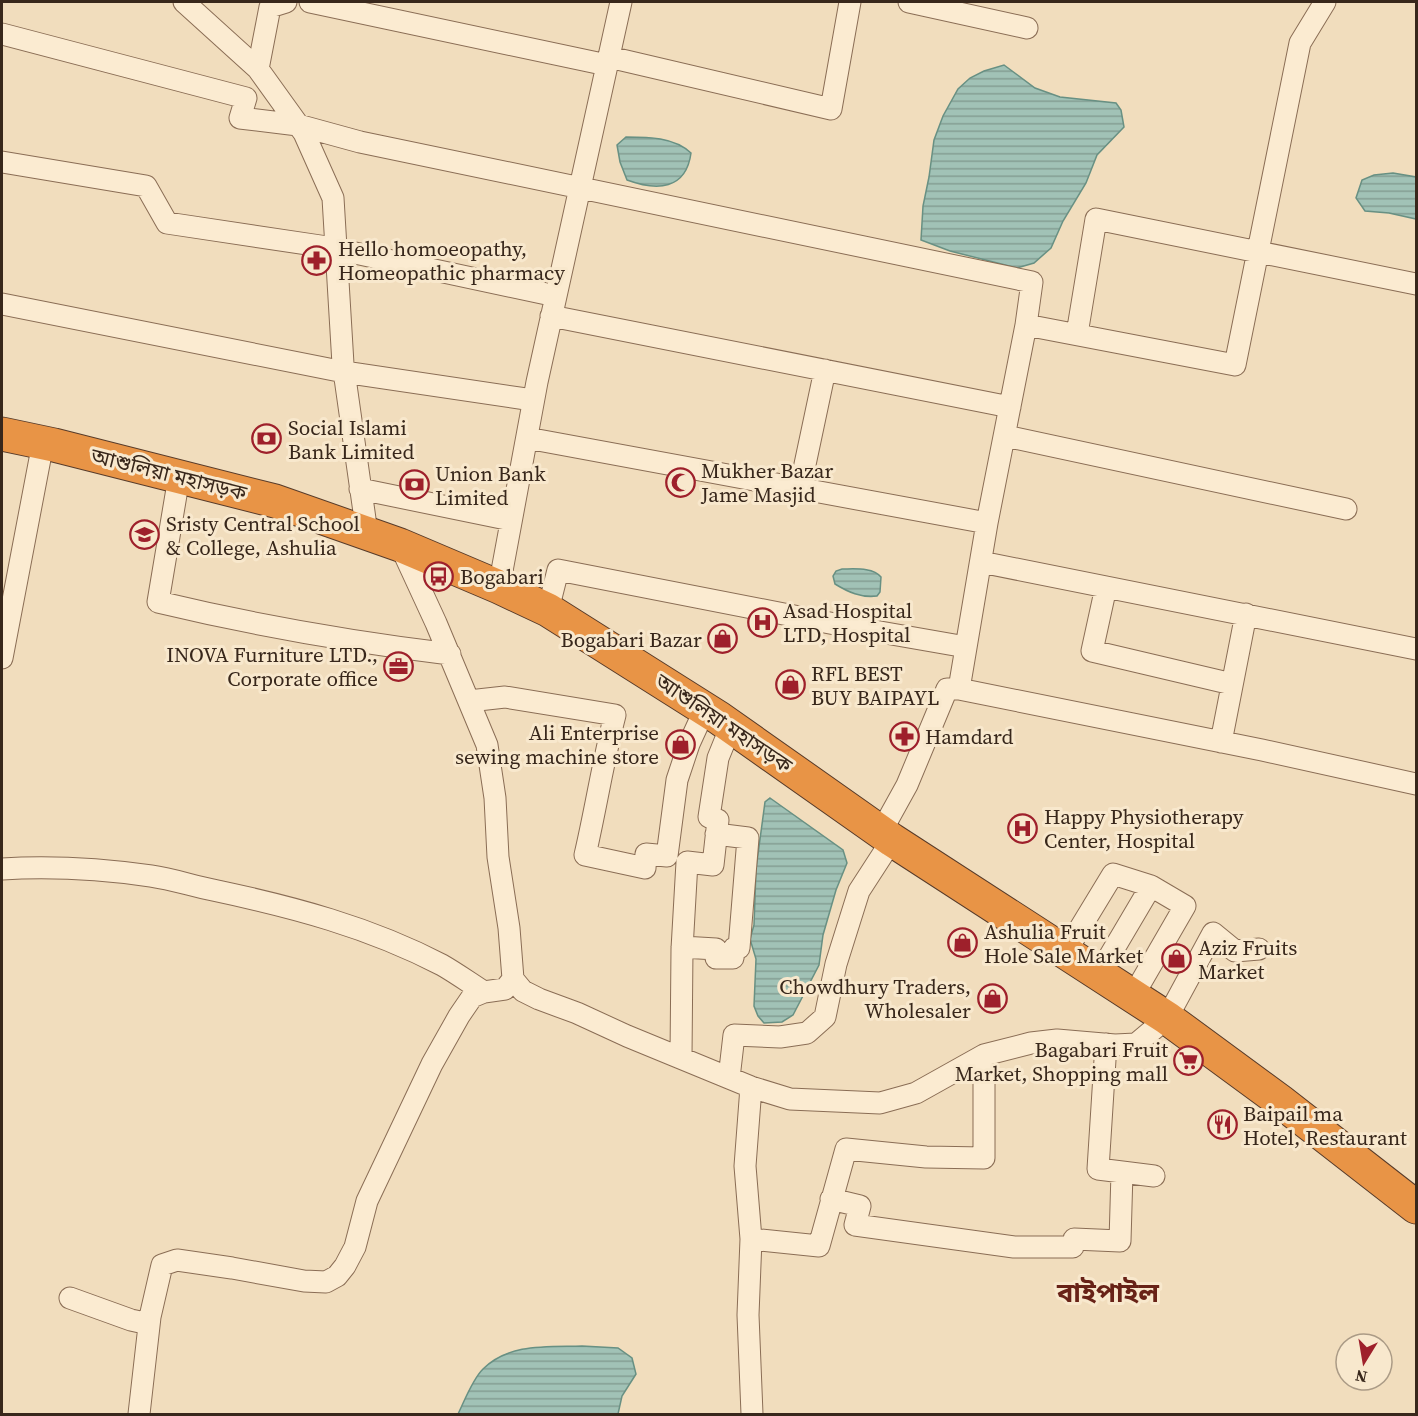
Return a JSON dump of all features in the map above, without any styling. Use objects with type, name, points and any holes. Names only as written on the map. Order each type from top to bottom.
[{"type":"highway","name":"আশুলিয়া মহাসড়ক","points":[[2,434],[275,501],[400,545],[548,610],[718,718],[887,836],[1167,1018],[1280,1101],[1416,1207]]},
{"type":"street","points":[[184,2],[258,69],[304,133],[333,198],[344,372],[367,533]]},
{"type":"street","points":[[258,69],[270,7],[286,2]]},
{"type":"street","points":[[310,2],[608,61],[831,109],[850,2]]},
{"type":"street","points":[[499,587],[533,400],[621,2]]},
{"type":"street","points":[[909,2],[1027,28]]},
{"type":"street","points":[[1026,325],[1234,365],[1300,43],[1325,2]]},
{"type":"street","points":[[2,34],[246,98],[240,118],[298,125],[360,142],[1032,282],[959,689]]},
{"type":"street","points":[[2,162],[146,186],[167,223],[335,248],[554,306],[825,370],[1010,407]]},
{"type":"street","points":[[1077,334],[1096,219],[1416,284]]},
{"type":"street","points":[[2,304],[344,372],[533,400]]},
{"type":"street","points":[[800,488],[825,370]]},
{"type":"street","points":[[1005,436],[1346,509]]},
{"type":"street","points":[[526,438],[987,523]]},
{"type":"street","points":[[2,658],[43,443]]},
{"type":"street","points":[[179,477],[158,602],[236,620],[391,647],[450,654]]},
{"type":"street","points":[[360,489],[512,520]]},
{"type":"street","points":[[400,545],[450,654],[488,745],[495,798],[498,857],[509,928],[513,979],[523,991],[539,999],[577,1013],[751,1088],[789,1099],[880,1103],[916,1093],[984,1055],[1031,1043],[1057,1040],[1136,1044],[1167,1018],[1213,933],[1236,951],[1258,949]]},
{"type":"street","points":[[981,562],[1416,649]]},
{"type":"street","points":[[548,610],[558,570],[966,647]]},
{"type":"street","points":[[1106,587],[1092,651],[1232,684]]},
{"type":"street","points":[[1221,742],[1246,614]]},
{"type":"street","points":[[729,1078],[734,1035],[780,1037],[807,1033],[825,1017],[836,964],[859,891],[887,836],[947,689],[959,689],[1221,742],[1416,784]]},
{"type":"street","points":[[469,701],[505,697],[615,715],[585,855],[645,868],[646,854],[667,856],[677,780],[688,744],[718,718]]},
{"type":"street","points":[[681,1057],[682,947],[687,862],[713,865],[718,820],[709,818],[718,758],[718,718]]},
{"type":"street","points":[[682,947],[716,949],[716,958],[733,958],[734,948],[739,948],[748,838],[716,834]]},
{"type":"street","points":[[2,869],[34,867],[79,869],[154,876],[276,903],[377,935],[443,966],[484,992]]},
{"type":"street","points":[[1065,953],[1113,874],[1151,886],[1185,906],[1133,996]]},
{"type":"street","points":[[1099,974],[1151,886]]},
{"type":"street","points":[[139,1414],[149,1324],[162,1265],[177,1260],[304,1281],[326,1282],[337,1276],[355,1247],[367,1201],[432,1064],[472,997],[484,992],[505,989],[513,979]]},
{"type":"street","points":[[1106,1044],[1098,1169],[1154,1176]]},
{"type":"street","points":[[751,1239],[819,1246],[846,1149],[984,1158],[984,1055]]},
{"type":"street","points":[[751,1088],[745,1166],[751,1239],[748,1315],[752,1414]]},
{"type":"street","points":[[831,1199],[860,1206],[855,1225],[1014,1247],[1073,1247],[1074,1239],[1120,1241],[1122,1172]]},
{"type":"street","points":[[70,1298],[130,1320],[149,1324]]},
{"type":"water","points":[[1004,65],[1035,88],[1060,97],[1116,103],[1121,110],[1124,127],[1097,155],[1086,183],[1063,221],[1051,248],[1034,263],[1017,268],[950,251],[921,240],[923,206],[934,140],[943,116],[958,89],[970,78]]},
{"type":"water","points":[[626,137],[660,139],[677,144],[691,153],[688,165],[676,181],[668,184],[649,186],[627,180],[617,145]]},
{"type":"water","points":[[1393,173],[1416,177],[1416,219],[1365,211],[1356,198],[1362,180],[1374,175]]},
{"type":"water","points":[[863,569],[878,574],[881,577],[880,592],[877,596],[860,595],[835,584],[833,576],[836,571]]},
{"type":"water","points":[[770,798],[843,850],[847,863],[836,890],[823,935],[819,965],[793,1015],[782,1022],[764,1023],[754,1006],[756,959],[750,939],[754,925],[756,869],[765,802]]},
{"type":"water","points":[[582,1346],[618,1348],[632,1358],[636,1374],[622,1396],[618,1414],[458,1414],[475,1379],[493,1361],[530,1348]]},
{"type":"place","name":"Hello homoeopathy, Homeopathic pharmacy","points":[[317,260]]},
{"type":"place","name":"Social Islami Bank Limited","points":[[267,439]]},
{"type":"place","name":"Mukher Bazar Jame Masjid","points":[[680,482]]},
{"type":"place","name":"Union Bank Limited","points":[[414,485]]},
{"type":"place","name":"Sristy Central School & College, Ashulia","points":[[145,535]]},
{"type":"place","name":"Bogabari","points":[[439,576]]},
{"type":"place","name":"Asad Hospital LTD, Hospital","points":[[762,622]]},
{"type":"place","name":"Bogabari Bazar","points":[[723,639]]},
{"type":"place","name":"INOVA Furniture LTD., Corporate office","points":[[399,666]]},
{"type":"place","name":"RFL BEST BUY BAIPAYL","points":[[790,685]]},
{"type":"place","name":"Hamdard","points":[[904,736]]},
{"type":"place","name":"Ali Enterprise sewing machine store","points":[[680,744]]},
{"type":"place","name":"Happy Physiotherapy Center, Hospital","points":[[1023,828]]},
{"type":"place","name":"Ashulia Fruit Hole Sale Market","points":[[963,943]]},
{"type":"place","name":"Aziz Fruits Market","points":[[1177,959]]},
{"type":"place","name":"Chowdhury Traders, Wholesaler","points":[[992,998]]},
{"type":"place","name":"Bagabari Fruit Market, Shopping mall","points":[[1189,1061]]},
{"type":"place","name":"Baipail ma Hotel, Restaurant","points":[[1222,1125]]},
{"type":"district","name":"বাইপাইল","points":[[1108,1292]]}]
